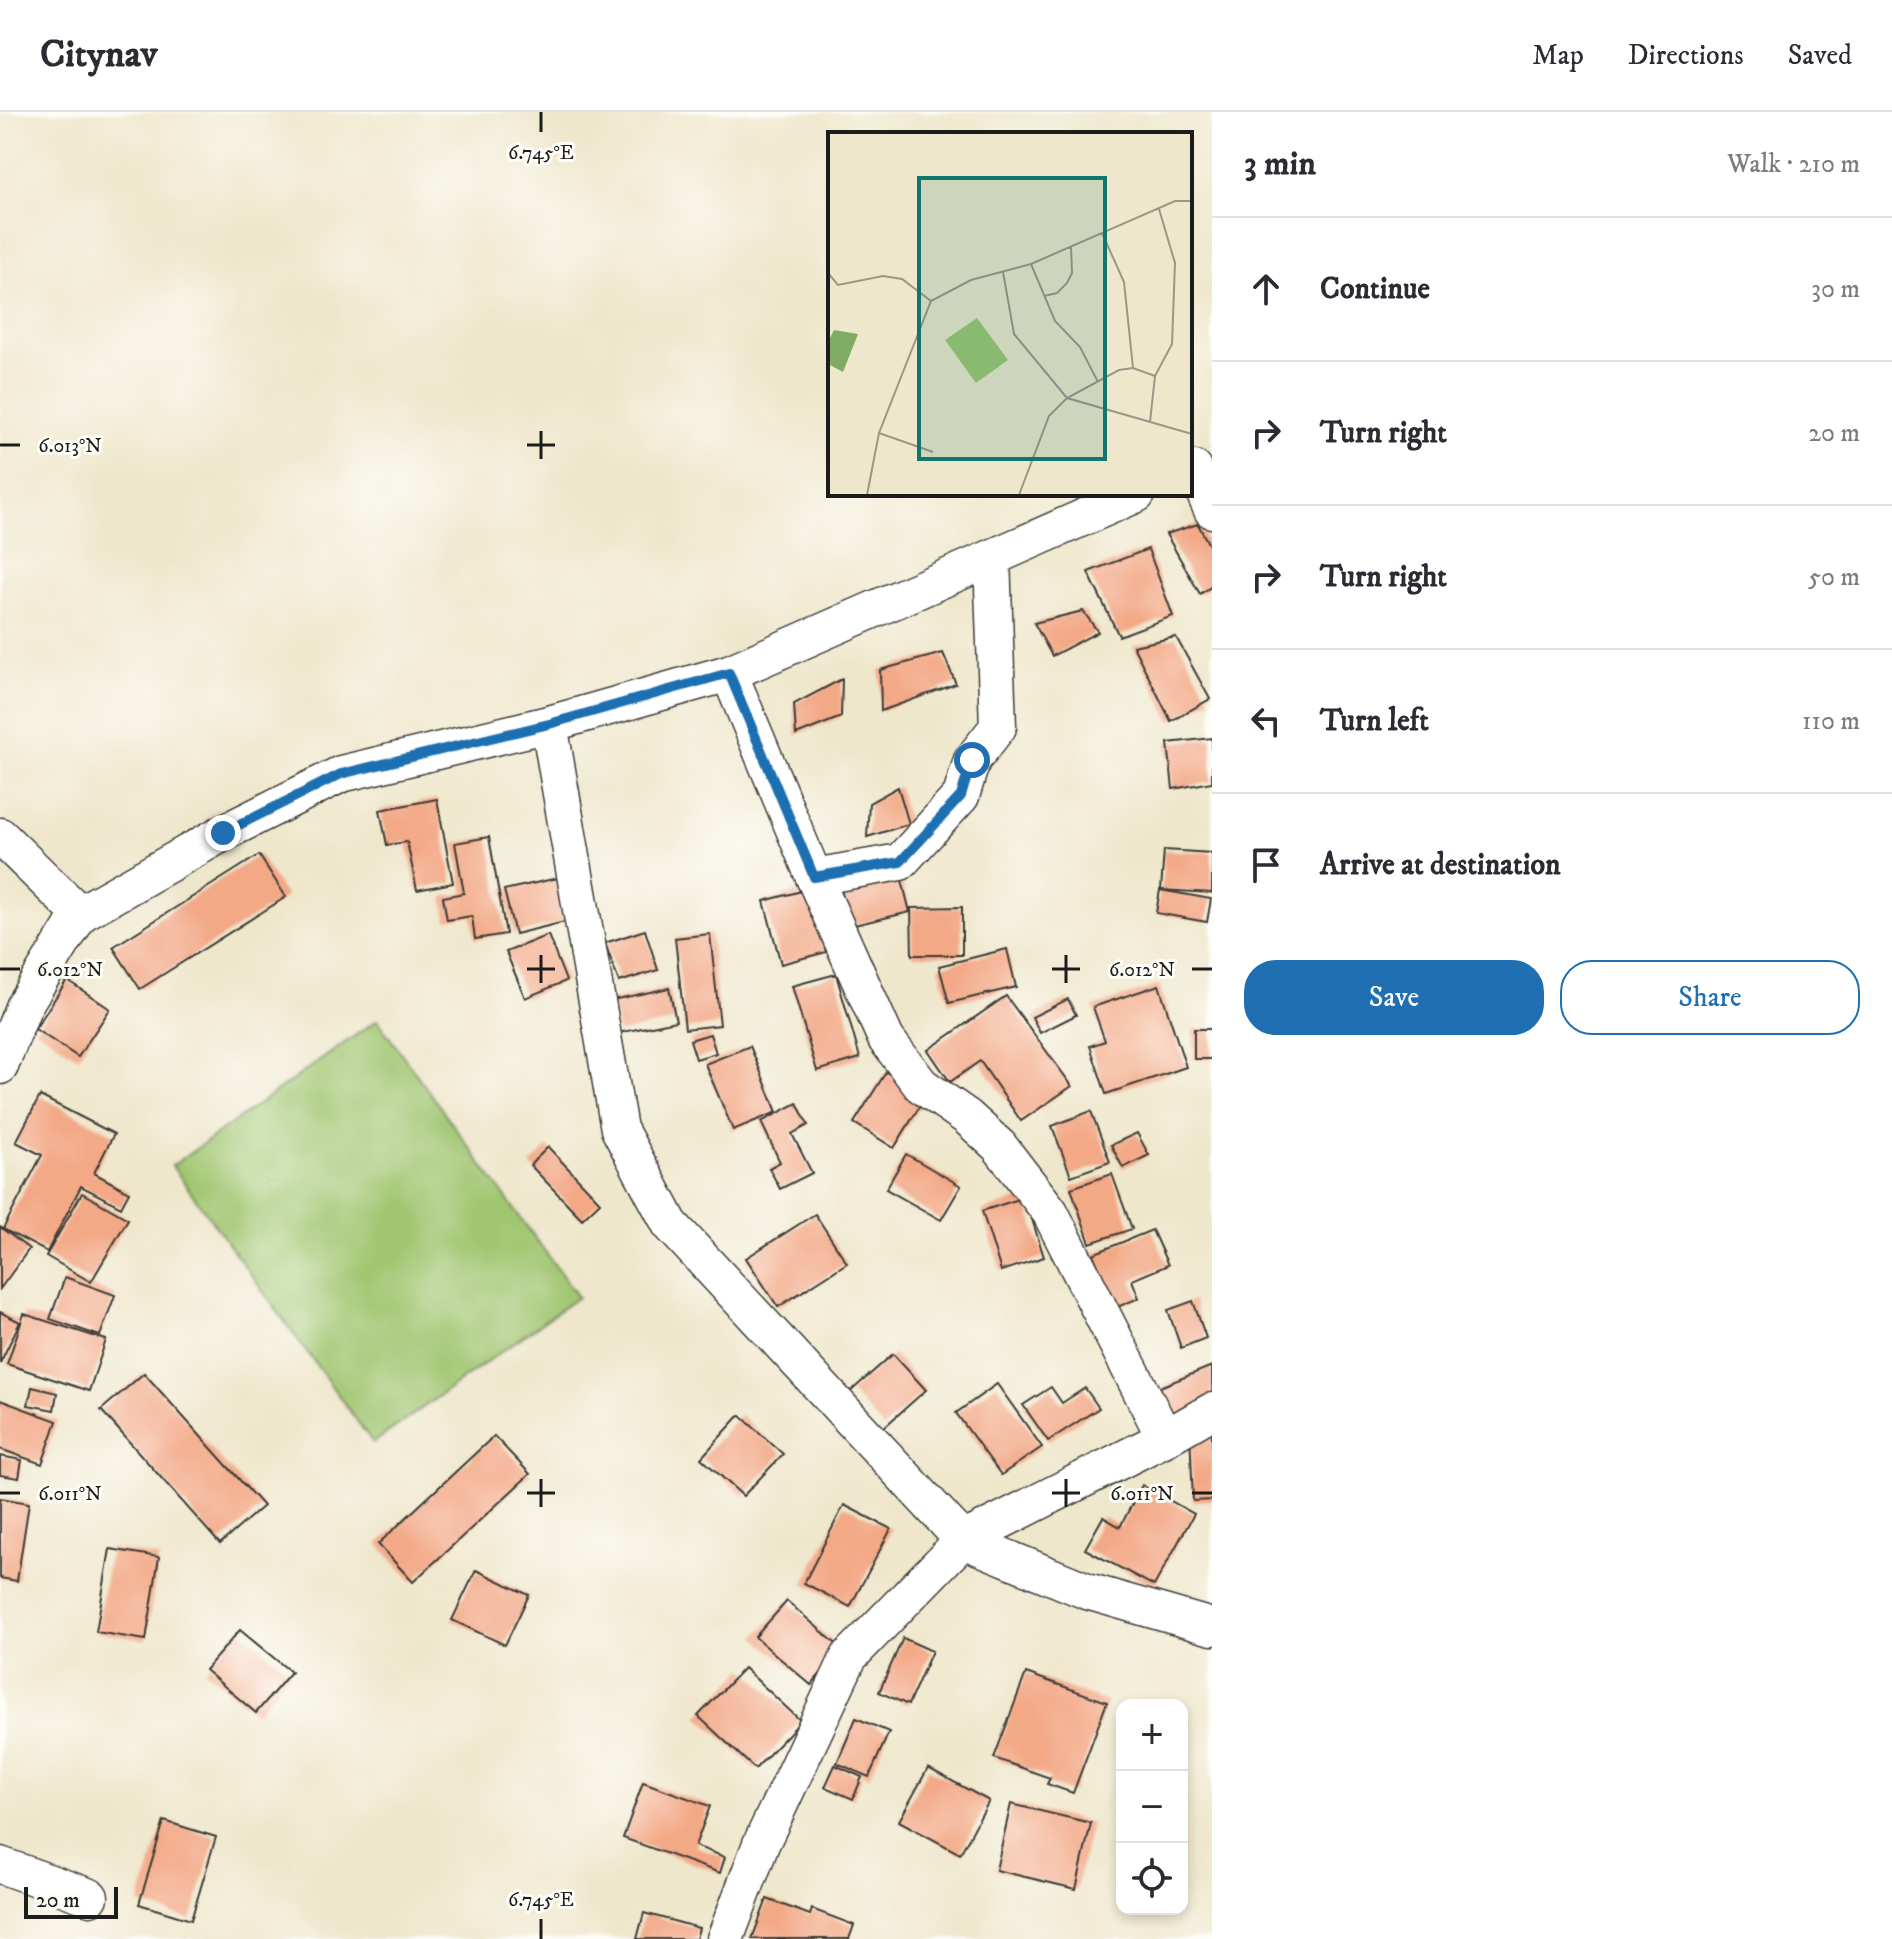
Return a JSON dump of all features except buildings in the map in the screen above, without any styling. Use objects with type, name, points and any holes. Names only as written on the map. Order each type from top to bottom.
[{"type":"street","points":[[1199,467],[1212,510]]},
{"type":"street","points":[[0,1066],[24,1005],[80,914],[223,833],[341,774],[549,724],[729,673],[1132,496]]},
{"type":"street","points":[[814,877],[900,862],[961,796],[972,760],[998,727],[992,558]]},
{"type":"street","points":[[729,673],[886,1039],[921,1085],[967,1117],[999,1146],[1050,1212],[1165,1438]]},
{"type":"street","points":[[549,724],[619,1129],[670,1224],[963,1540],[1087,1591],[1212,1627]]},
{"type":"street","points":[[0,836],[80,914]]},
{"type":"street","points":[[725,1939],[761,1844],[849,1657],[963,1540],[1212,1411]]},
{"type":"street","points":[[0,1865],[90,1897]]},
{"type":"green space","points":[[377,1020],[578,1297],[373,1443],[172,1166]]},
{"type":"route","points":[[223,833],[341,774],[549,724],[729,673],[814,877],[900,862],[961,796],[972,760]]}]
